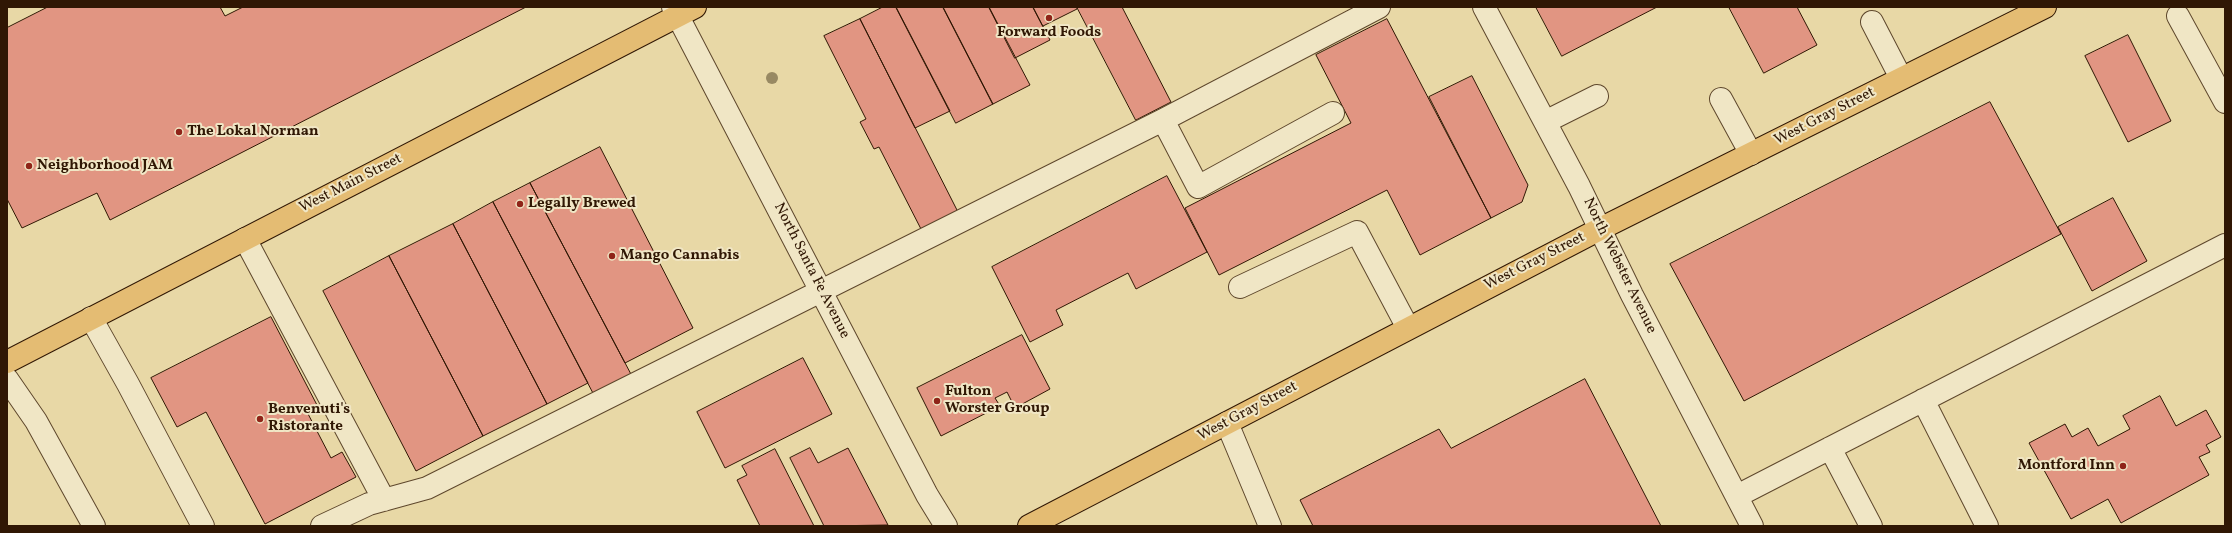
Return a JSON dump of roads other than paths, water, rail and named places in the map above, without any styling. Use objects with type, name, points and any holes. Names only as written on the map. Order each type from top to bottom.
[{"type":"main road","name":"West Gray Street","points":[[1029,526],[1600,229],[2045,7]]},
{"type":"main road","name":"West Main Street","points":[[7,362],[682,10]]},
{"type":"street","points":[[322,526],[369,504],[427,488],[1163,120],[1379,7]]},
{"type":"street","name":"North Webster Avenue","points":[[1484,7],[1545,122],[1632,295],[1752,526]]},
{"type":"street","name":"North Santa Fe Avenue","points":[[682,10],[821,290],[927,495],[946,526]]},
{"type":"street","points":[[2178,16],[2225,102]]},
{"type":"street","points":[[1872,22],[1901,78]]},
{"type":"street","points":[[1545,122],[1597,96]]},
{"type":"street","points":[[1721,99],[1751,154]]},
{"type":"street","points":[[1163,120],[1198,187],[1333,113]]},
{"type":"street","points":[[1240,287],[1357,232],[1408,328]]},
{"type":"street","points":[[245,239],[384,500]]},
{"type":"street","points":[[1737,496],[2225,245]]},
{"type":"street","points":[[91,318],[128,384],[203,526]]},
{"type":"street","points":[[7,379],[36,421],[94,526]]},
{"type":"street","points":[[1923,400],[1987,526]]},
{"type":"street","points":[[1227,423],[1270,526]]},
{"type":"street","points":[[1830,448],[1871,526]]},
{"type":"place","name":"Forward Foods","points":[[1049,18]]},
{"type":"place","name":"The Lokal Norman","points":[[179,132]]},
{"type":"place","name":"Neighborhood JAM","points":[[29,166]]},
{"type":"place","name":"Legally Brewed","points":[[520,204]]},
{"type":"place","name":"Mango Cannabis","points":[[612,256]]},
{"type":"place","name":"Fulton Worster Group","points":[[937,401]]},
{"type":"place","name":"Benvenuti's Ristorante","points":[[260,419]]},
{"type":"place","name":"Montford Inn","points":[[2123,466]]}]
